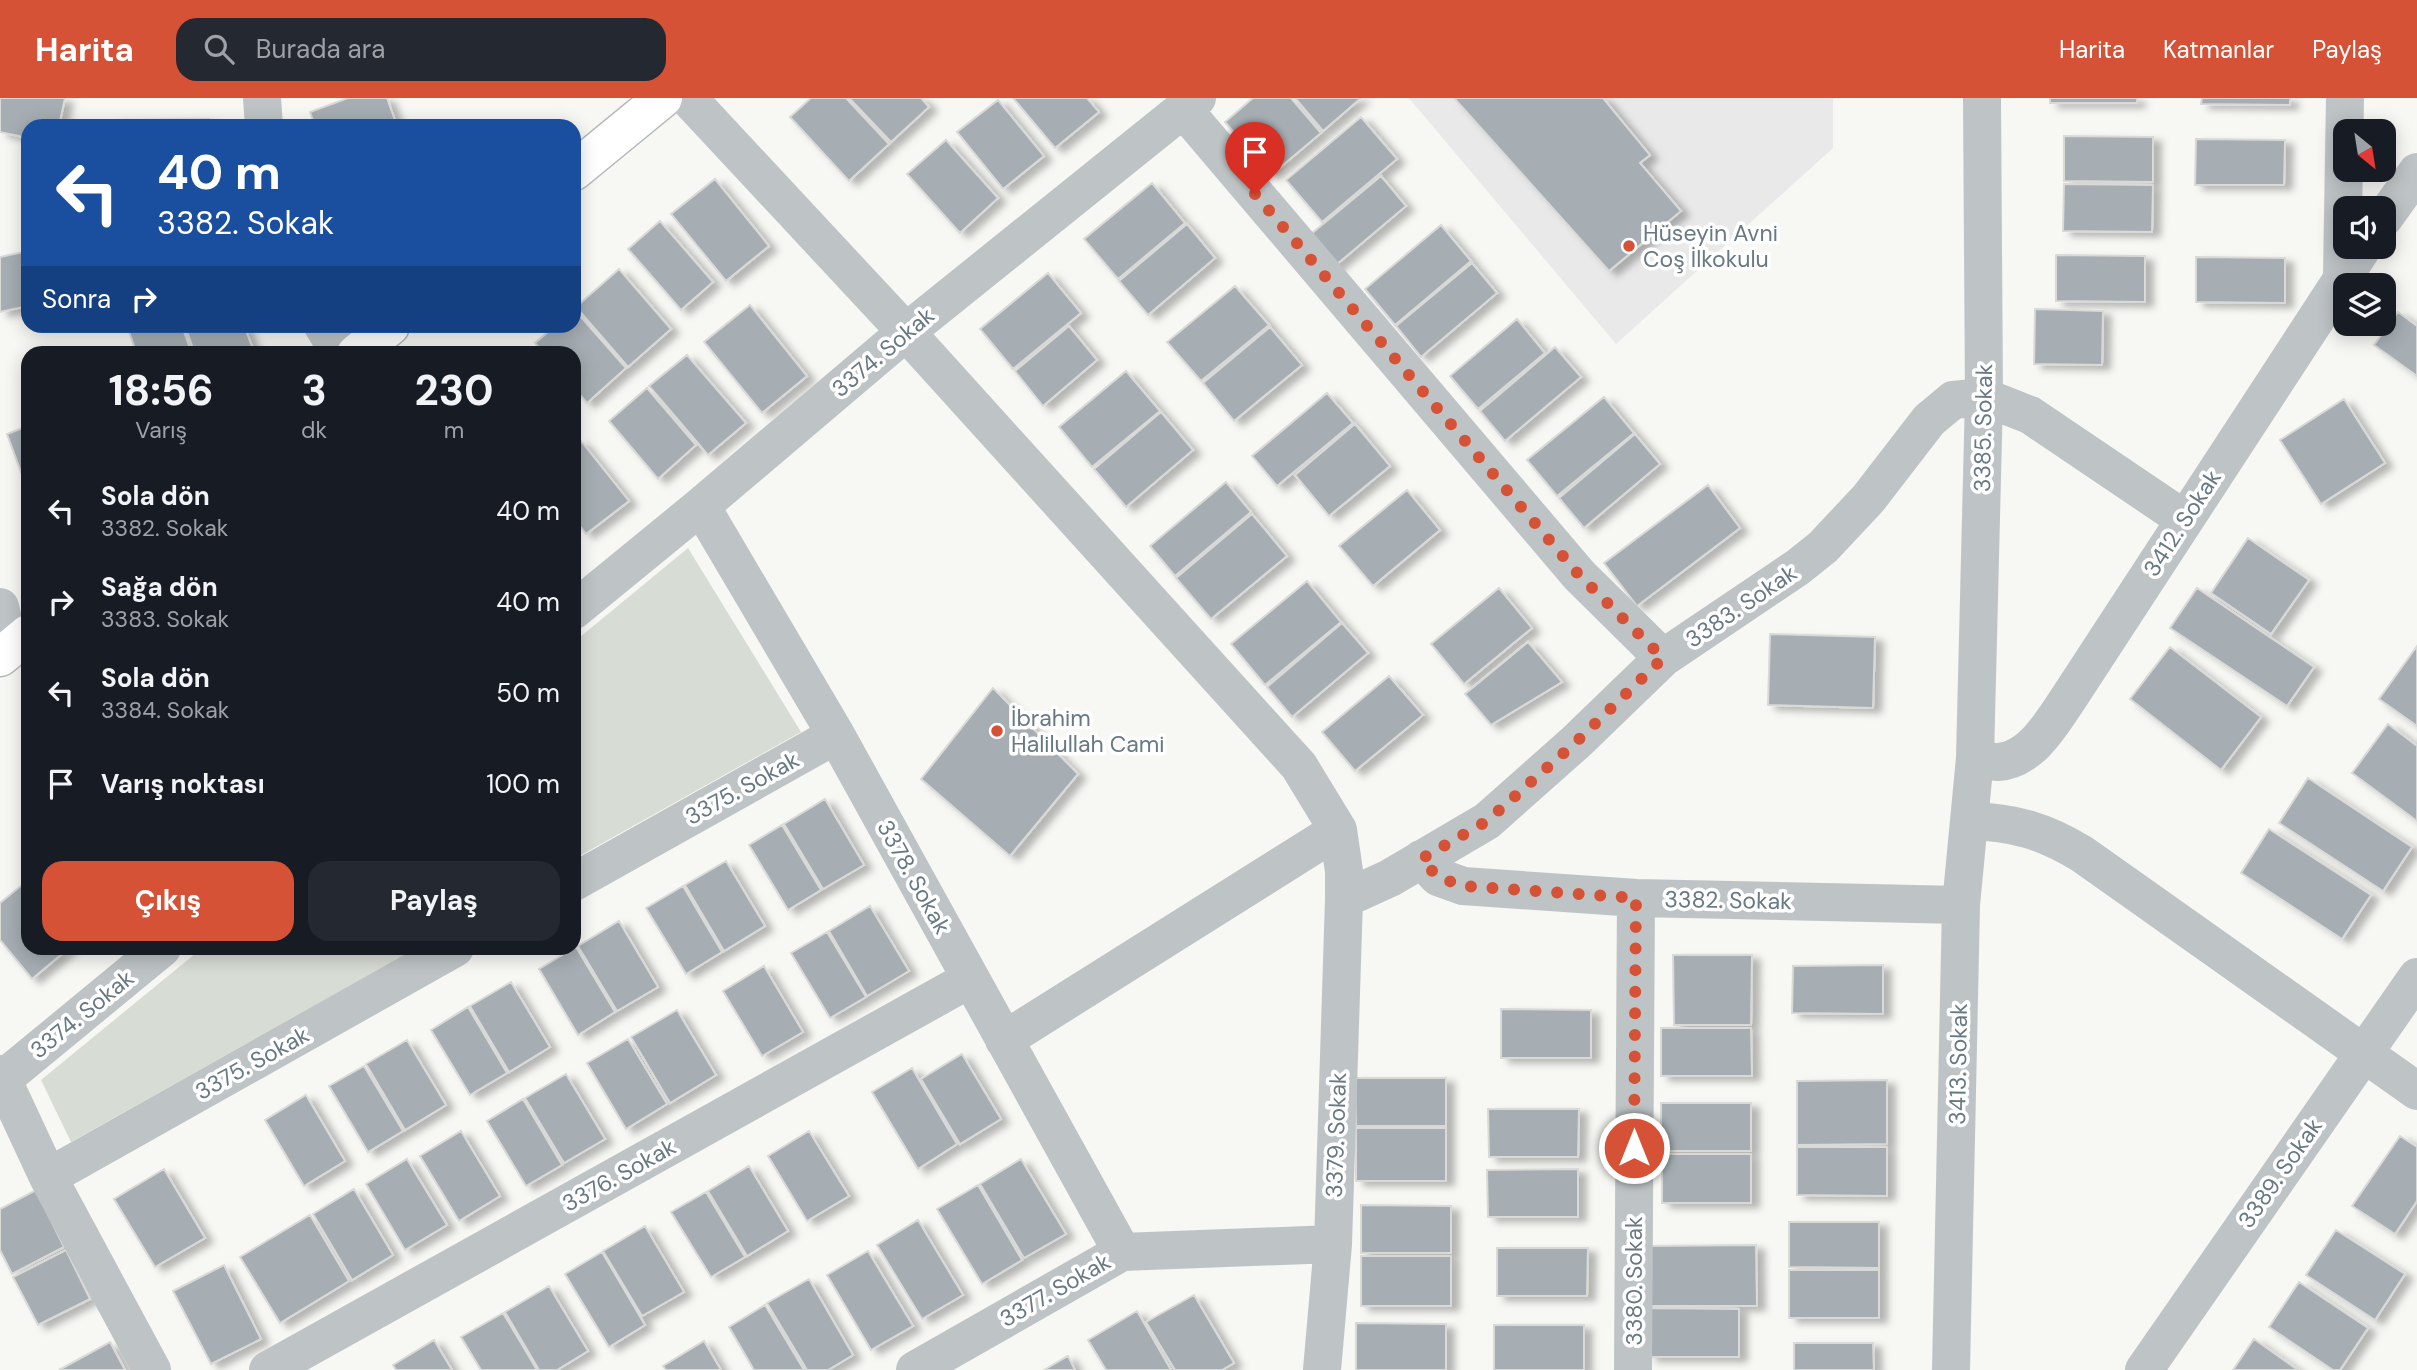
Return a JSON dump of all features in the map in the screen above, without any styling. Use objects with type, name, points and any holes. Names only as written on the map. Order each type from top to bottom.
[{"type":"main road","points":[[581,164],[632,111],[663,98]]},
{"type":"main road","points":[[366,346],[382,333]]},
{"type":"street","points":[[262,98],[264,119]]},
{"type":"street","points":[[688,98],[906,332],[1298,766],[1338,830],[1004,1040]]},
{"type":"street","name":"3385. Sokak","points":[[1975,758],[1984,397],[1982,98]]},
{"type":"street","points":[[2345,98],[2353,261]]},
{"type":"street","points":[[1190,104],[1579,575],[1663,658]]},
{"type":"street","name":"3374. Sokak","points":[[581,604],[906,332],[1190,104]]},
{"type":"street","points":[[2396,201],[2417,172]]},
{"type":"street","name":"3412. Sokak","points":[[1975,758],[1998,762],[2018,755],[2039,740],[2353,261]]},
{"type":"street","points":[[1984,397],[2030,415],[2184,519]]},
{"type":"street","name":"3383. Sokak","points":[[1344,899],[1390,878],[1487,821],[1576,742],[1663,658],[1747,604],[1823,547],[1868,499],[1937,413],[1953,400],[1984,397]]},
{"type":"street","name":"3378. Sokak","points":[[701,506],[836,735],[1122,1252]]},
{"type":"street","points":[[0,607],[13,646]]},
{"type":"street","name":"3375. Sokak","points":[[581,878],[836,735]]},
{"type":"street","name":"3413. Sokak","points":[[1951,1370],[1961,905],[1975,758]]},
{"type":"street","points":[[1969,821],[2023,826],[2054,837],[2094,862],[2417,1091]]},
{"type":"street","name":"3379. Sokak","points":[[1322,1370],[1333,1244],[1344,899],[1344,871],[1338,830]]},
{"type":"street","name":"3382. Sokak","points":[[1421,859],[1438,877],[1463,886],[1636,898],[1961,905]]},
{"type":"street","name":"3380. Sokak","points":[[1633,1370],[1636,898]]},
{"type":"street","name":"3374. Sokak","points":[[1,1077],[153,955]]},
{"type":"street","name":"3375. Sokak","points":[[48,1177],[443,955]]},
{"type":"street","name":"3389. Sokak","points":[[2144,1370],[2417,977]]},
{"type":"street","name":"3376. Sokak","points":[[268,1370],[970,979]]},
{"type":"street","points":[[1,1077],[48,1177],[152,1370]]},
{"type":"street","name":"3377. Sokak","points":[[915,1370],[1122,1252],[1333,1244]]},
{"type":"shaded area","name":"Hüseyin Avni Coş İlkokulu","points":[[1409,98],[1833,98],[1833,148],[1616,344]]},
{"type":"shaded area","points":[[688,548],[801,732],[581,855],[581,636]]},
{"type":"shaded area","points":[[194,955],[404,955],[71,1142],[41,1080]]},
{"type":"building","points":[[0,98],[65,98],[60,119],[21,119],[21,136],[0,132]]},
{"type":"building","points":[[348,98],[387,98],[394,119],[312,119],[310,112]]},
{"type":"building","points":[[811,98],[846,98],[889,144],[849,181],[790,117]]},
{"type":"building","points":[[849,98],[921,98],[929,107],[891,142]]},
{"type":"building","points":[[1013,98],[1087,98],[1099,112],[1055,148]]},
{"type":"building","points":[[1253,98],[1291,98],[1321,133],[1271,175],[1225,122]]},
{"type":"building","points":[[1295,98],[1361,98],[1323,131]]},
{"type":"building","points":[[1454,98],[1603,98],[1650,155],[1640,163],[1681,211],[1609,271]]},
{"type":"building","points":[[2050,98],[2137,98],[2137,103],[2050,103]]},
{"type":"building","points":[[2202,98],[2290,98],[2290,105],[2201,104]]},
{"type":"building","points":[[998,100],[1044,156],[1003,189],[957,132]]},
{"type":"building","points":[[1361,117],[1397,159],[1322,222],[1286,180]]},
{"type":"building","points":[[2064,136],[2153,137],[2153,182],[2064,181]]},
{"type":"building","points":[[2196,139],[2285,140],[2284,185],[2195,185]]},
{"type":"building","points":[[946,140],[998,198],[960,233],[907,174]]},
{"type":"building","points":[[1381,176],[1406,206],[1330,270],[1305,239]]},
{"type":"building","points":[[715,179],[769,246],[726,281],[671,214]]},
{"type":"building","points":[[1152,183],[1185,223],[1118,279],[1084,239]]},
{"type":"building","points":[[2064,184],[2153,185],[2152,232],[2063,231]]},
{"type":"building","points":[[660,221],[713,282],[681,310],[628,249]]},
{"type":"building","points":[[1187,224],[1215,258],[1148,315],[1119,281]]},
{"type":"building","points":[[1441,225],[1471,261],[1395,325],[1365,289]]},
{"type":"building","points":[[21,252],[21,308],[0,312],[0,257]]},
{"type":"building","points":[[2056,255],[2145,256],[2145,302],[2056,301]]},
{"type":"building","points":[[2196,257],[2285,258],[2285,303],[2196,302]]},
{"type":"building","points":[[1472,263],[1497,293],[1421,357],[1396,326]]},
{"type":"building","points":[[619,269],[671,329],[628,367],[581,313],[581,303]]},
{"type":"building","points":[[1048,273],[1081,313],[1013,369],[980,329]]},
{"type":"building","points":[[1235,286],[1269,325],[1201,381],[1167,342]]},
{"type":"building","points":[[750,305],[807,376],[762,413],[704,342]]},
{"type":"building","points":[[2035,309],[2103,311],[2102,365],[2034,364]]},
{"type":"building","points":[[2398,312],[2417,326],[2417,376],[2374,345],[2381,336],[2396,336]]},
{"type":"building","points":[[581,317],[626,368],[587,403],[581,396],[581,346],[537,346],[535,343],[547,333],[581,333]]},
{"type":"building","points":[[1517,319],[1545,353],[1478,409],[1450,376]]},
{"type":"building","points":[[1069,326],[1097,360],[1043,406],[1015,371]]},
{"type":"building","points":[[1270,327],[1302,365],[1234,421],[1203,383]]},
{"type":"building","points":[[130,333],[184,333],[189,346],[134,346]]},
{"type":"building","points":[[188,333],[247,333],[252,346],[192,346]]},
{"type":"building","points":[[1555,347],[1581,377],[1505,441],[1480,411]]},
{"type":"building","points":[[687,355],[746,423],[708,455],[649,386]]},
{"type":"building","points":[[1126,371],[1160,411],[1092,467],[1059,427]]},
{"type":"building","points":[[647,388],[696,445],[658,479],[609,421]]},
{"type":"building","points":[[1327,393],[1353,423],[1277,486],[1252,456]]},
{"type":"building","points":[[1604,397],[1634,433],[1557,496],[1527,460]]},
{"type":"building","points":[[2344,399],[2385,463],[2321,504],[2280,440]]},
{"type":"building","points":[[1161,412],[1193,450],[1126,507],[1094,469]]},
{"type":"building","points":[[1355,424],[1390,466],[1329,516],[1295,475]]},
{"type":"building","points":[[21,429],[21,472],[7,434]]},
{"type":"building","points":[[1635,434],[1660,464],[1584,528],[1559,498]]},
{"type":"building","points":[[581,441],[629,501],[586,534],[581,527]]},
{"type":"building","points":[[1226,482],[1251,512],[1175,576],[1150,546]]},
{"type":"building","points":[[1708,485],[1740,528],[1637,606],[1604,563]]},
{"type":"building","points":[[1407,490],[1440,530],[1373,586],[1339,546]]},
{"type":"building","points":[[1252,514],[1287,556],[1211,619],[1176,578]]},
{"type":"building","points":[[2248,538],[2309,580],[2271,634],[2211,593]]},
{"type":"building","points":[[1307,581],[1341,622],[1265,685],[1231,644]]},
{"type":"building","points":[[1499,588],[1532,628],[1464,684],[1431,644]]},
{"type":"building","points":[[2197,588],[2314,667],[2287,706],[2170,628]]},
{"type":"building","points":[[1342,623],[1368,653],[1292,717],[1267,687]]},
{"type":"building","points":[[1770,634],[1875,637],[1873,708],[1768,705]]},
{"type":"building","points":[[1528,642],[1562,682],[1491,725],[1465,694]]},
{"type":"building","points":[[2417,646],[2417,726],[2379,699]]},
{"type":"building","points":[[2170,647],[2261,717],[2221,770],[2130,699]]},
{"type":"building","points":[[1389,676],[1423,715],[1355,771],[1322,732]]},
{"type":"building","name":"İbrahim Halilullah Cami","points":[[993,688],[1078,774],[1010,856],[921,779]]},
{"type":"building","points":[[2388,724],[2417,746],[2417,821],[2352,773]]},
{"type":"building","points":[[2308,778],[2412,847],[2383,891],[2279,823]]},
{"type":"building","points":[[825,799],[864,865],[823,889],[784,824]]},
{"type":"building","points":[[782,825],[821,890],[788,910],[749,845]]},
{"type":"building","points":[[2269,829],[2371,895],[2342,939],[2241,873]]},
{"type":"building","points":[[726,861],[765,926],[724,951],[685,885]]},
{"type":"building","points":[[21,886],[21,955],[61,955],[32,979],[0,940],[0,903]]},
{"type":"building","points":[[683,886],[722,952],[686,974],[646,908]]},
{"type":"building","points":[[870,906],[909,971],[867,996],[829,931]]},
{"type":"building","points":[[619,921],[658,987],[617,1011],[581,951],[581,944]]},
{"type":"building","points":[[827,932],[866,997],[830,1018],[791,953]]},
{"type":"building","points":[[563,955],[581,955],[615,1012],[578,1035],[539,969]]},
{"type":"building","points":[[1673,955],[1752,955],[1751,1025],[1674,1025]]},
{"type":"building","points":[[1883,965],[1883,1014],[1792,1013],[1793,966]]},
{"type":"building","points":[[764,966],[803,1032],[762,1056],[723,991]]},
{"type":"building","points":[[511,982],[550,1047],[509,1072],[470,1006]]},
{"type":"building","points":[[468,1007],[507,1073],[470,1095],[431,1030]]},
{"type":"building","points":[[1501,1009],[1591,1010],[1591,1058],[1501,1058]]},
{"type":"building","points":[[677,1010],[716,1075],[670,1103],[631,1037]]},
{"type":"building","points":[[1661,1028],[1751,1028],[1752,1076],[1661,1076]]},
{"type":"building","points":[[628,1039],[667,1104],[626,1129],[587,1063]]},
{"type":"building","points":[[407,1040],[446,1105],[405,1130],[366,1064]]},
{"type":"building","points":[[962,1054],[1001,1119],[960,1144],[921,1079]]},
{"type":"building","points":[[364,1066],[403,1131],[368,1152],[329,1086]]},
{"type":"building","points":[[912,1068],[957,1144],[918,1169],[872,1092]]},
{"type":"building","points":[[566,1074],[605,1139],[564,1163],[525,1098]]},
{"type":"building","points":[[1355,1078],[1446,1078],[1446,1126],[1356,1126]]},
{"type":"building","points":[[1887,1080],[1887,1144],[1797,1145],[1797,1081]]},
{"type":"building","points":[[306,1095],[345,1161],[304,1186],[265,1120]]},
{"type":"building","points":[[523,1099],[562,1165],[526,1186],[487,1121]]},
{"type":"building","points":[[1661,1103],[1751,1103],[1751,1151],[1661,1151]]},
{"type":"building","points":[[1488,1109],[1579,1109],[1578,1157],[1489,1157]]},
{"type":"building","points":[[1356,1128],[1446,1128],[1446,1181],[1356,1181]]},
{"type":"building","points":[[461,1131],[500,1196],[459,1221],[420,1156]]},
{"type":"building","points":[[809,1131],[849,1196],[807,1221],[768,1156]]},
{"type":"building","points":[[2400,1136],[2417,1147],[2417,1201],[2395,1234],[2352,1206]]},
{"type":"building","points":[[1797,1147],[1887,1147],[1887,1196],[1797,1195]]},
{"type":"building","points":[[1662,1154],[1751,1154],[1751,1203],[1662,1203]]},
{"type":"building","points":[[407,1159],[447,1225],[405,1250],[366,1184]]},
{"type":"building","points":[[1021,1159],[1066,1234],[1024,1258],[980,1184]]},
{"type":"building","points":[[749,1166],[788,1231],[747,1256],[708,1191]]},
{"type":"building","points":[[164,1169],[205,1238],[155,1267],[114,1199]]},
{"type":"building","points":[[1578,1169],[1578,1217],[1488,1217],[1487,1170]]},
{"type":"building","points":[[978,1185],[1022,1260],[982,1284],[937,1209]]},
{"type":"building","points":[[354,1189],[393,1255],[352,1280],[313,1214]]},
{"type":"building","points":[[36,1190],[64,1247],[12,1274],[0,1250],[0,1209]]},
{"type":"building","points":[[706,1192],[745,1257],[711,1277],[671,1212]]},
{"type":"building","points":[[1361,1205],[1451,1206],[1451,1253],[1361,1253]]},
{"type":"building","points":[[310,1215],[349,1281],[280,1323],[240,1257]]},
{"type":"building","points":[[918,1220],[963,1295],[922,1319],[877,1245]]},
{"type":"building","points":[[1789,1222],[1879,1222],[1879,1268],[1789,1267]]},
{"type":"building","points":[[645,1226],[684,1292],[642,1316],[603,1251]]},
{"type":"building","points":[[2336,1230],[2405,1274],[2375,1320],[2306,1275]]},
{"type":"building","points":[[1756,1245],[1757,1306],[1649,1306],[1649,1246]]},
{"type":"building","points":[[1497,1248],[1588,1248],[1587,1296],[1497,1296]]},
{"type":"building","points":[[66,1250],[90,1299],[38,1325],[13,1277]]},
{"type":"building","points":[[868,1251],[913,1326],[871,1350],[827,1275]]},
{"type":"building","points":[[602,1252],[645,1325],[609,1347],[565,1274]]},
{"type":"building","points":[[1361,1256],[1451,1256],[1451,1306],[1361,1306]]},
{"type":"building","points":[[224,1265],[261,1339],[211,1364],[173,1291]]},
{"type":"building","points":[[1789,1270],[1879,1270],[1879,1318],[1789,1318]]},
{"type":"building","points":[[809,1279],[853,1355],[828,1370],[807,1370],[767,1303]]},
{"type":"building","points":[[2299,1282],[2368,1328],[2340,1370],[2333,1370],[2269,1327]]},
{"type":"building","points":[[549,1286],[588,1351],[557,1370],[539,1370],[505,1312]]},
{"type":"building","points":[[1194,1295],[1234,1363],[1222,1370],[1175,1370],[1146,1322]]},
{"type":"building","points":[[765,1305],[804,1370],[754,1370],[729,1327]]},
{"type":"building","points":[[1648,1308],[1739,1309],[1739,1357],[1649,1357]]},
{"type":"building","points":[[1137,1311],[1171,1370],[1106,1370],[1088,1340]]},
{"type":"building","points":[[503,1313],[537,1370],[481,1370],[461,1337]]},
{"type":"building","points":[[1356,1323],[1446,1324],[1446,1370],[1356,1370]]},
{"type":"building","points":[[1494,1325],[1584,1325],[1584,1370],[1494,1370]]},
{"type":"building","points":[[2254,1339],[2298,1370],[2233,1370]]},
{"type":"building","points":[[434,1340],[452,1370],[396,1370],[393,1365]]},
{"type":"building","points":[[704,1341],[721,1370],[666,1370],[663,1366]]},
{"type":"building","points":[[110,1342],[125,1370],[59,1370]]},
{"type":"building","points":[[1794,1343],[1873,1343],[1874,1370],[1794,1370]]},
{"type":"building","points":[[1068,1356],[1075,1370],[1044,1370]]},
{"type":"place","name":"Hüseyin Avni Coş İlkokulu","points":[[1629,246]]},
{"type":"place","name":"İbrahim Halilullah Cami","points":[[997,731]]},
{"type":"route","points":[[1255,194],[1579,575],[1663,658],[1576,742],[1487,821],[1421,859],[1438,877],[1463,886],[1636,898],[1634,1148]]}]
